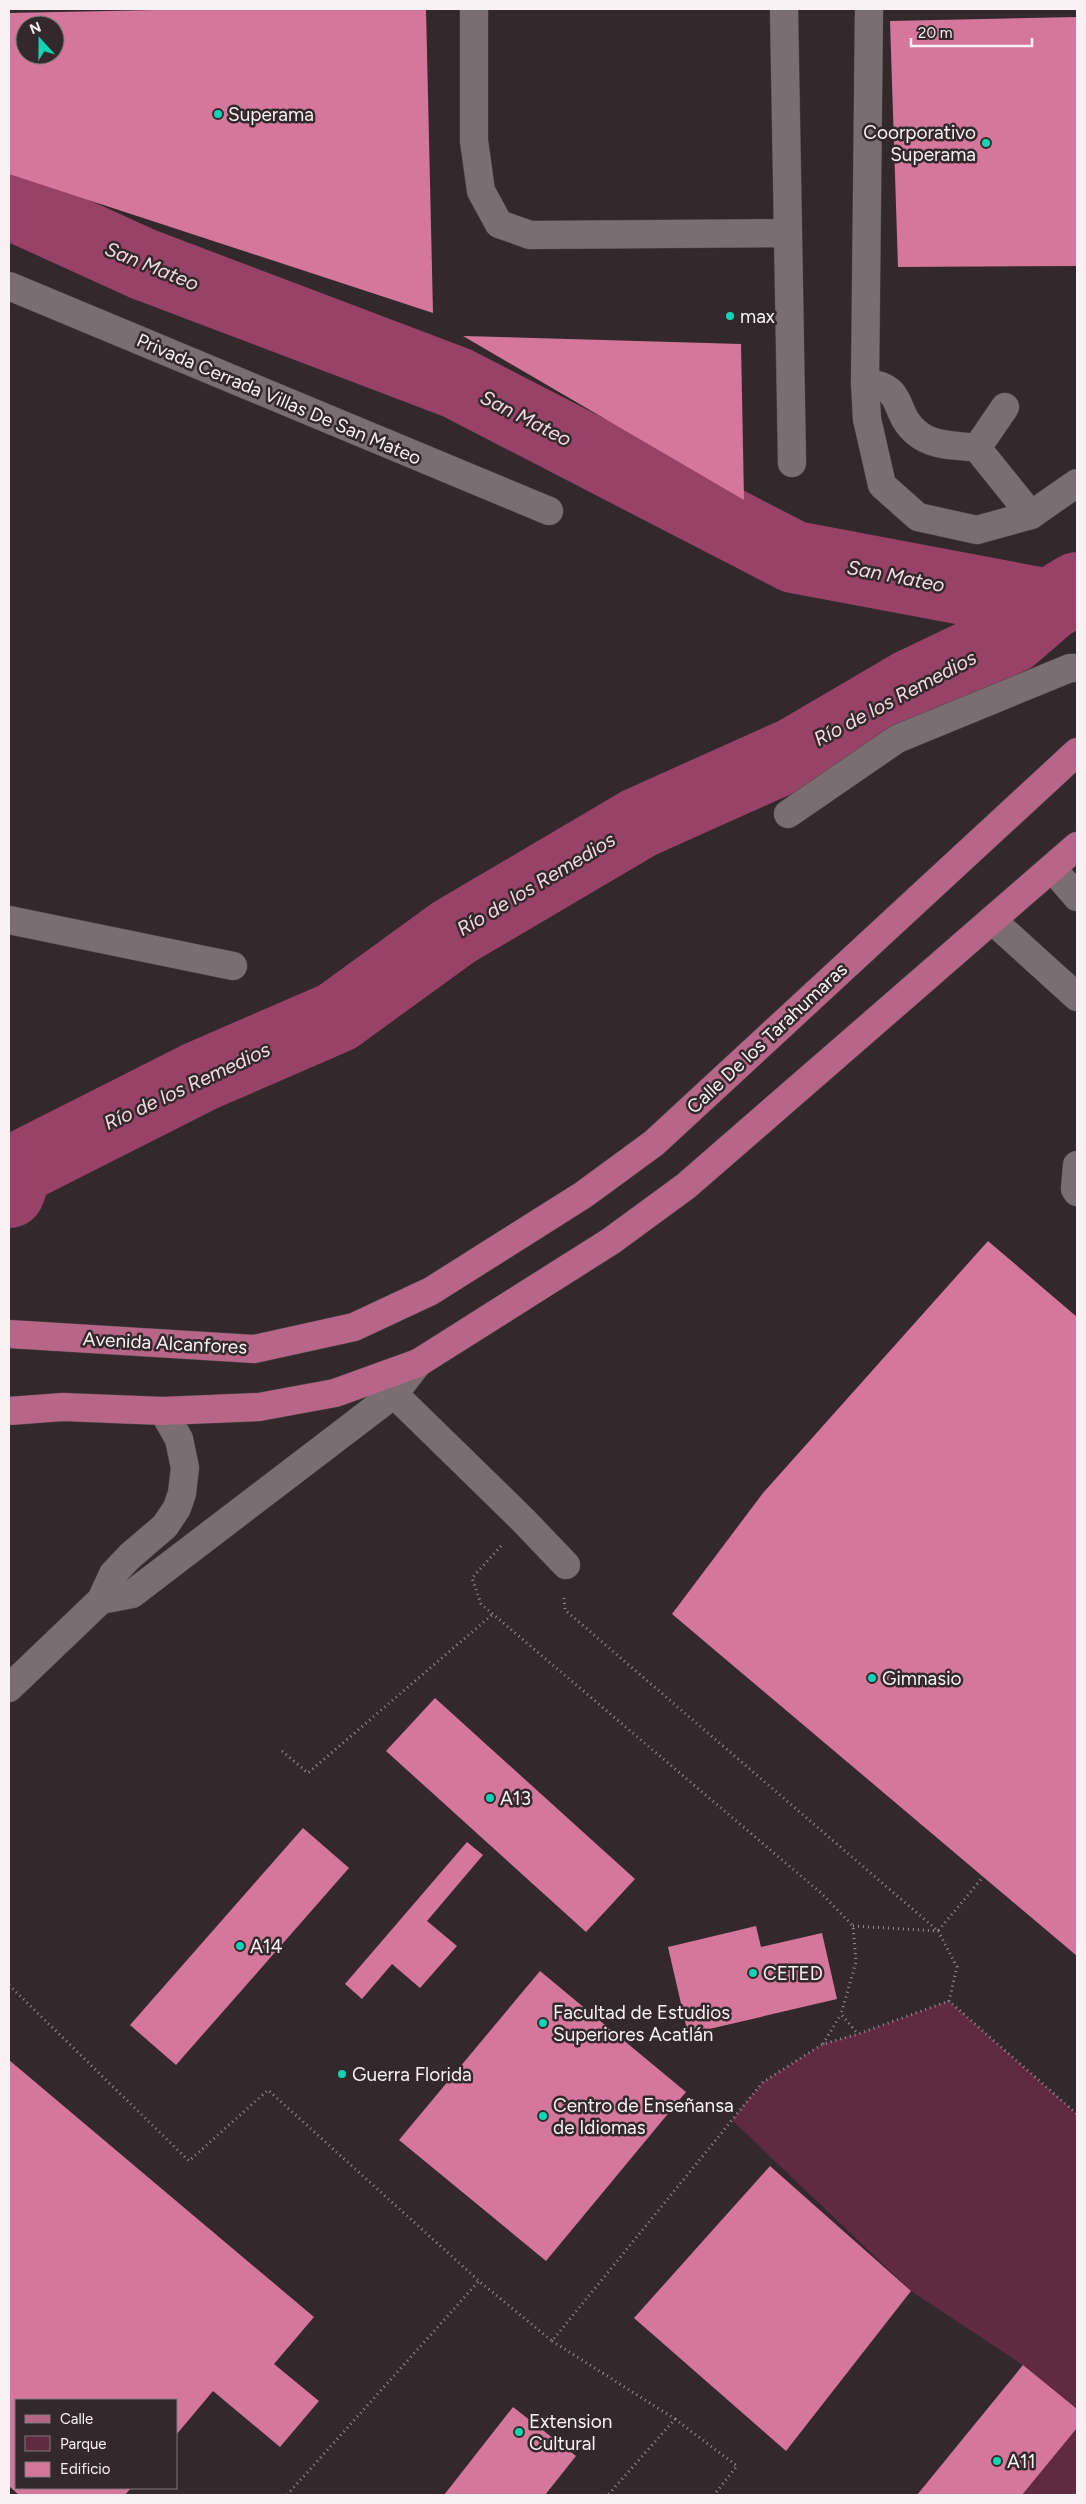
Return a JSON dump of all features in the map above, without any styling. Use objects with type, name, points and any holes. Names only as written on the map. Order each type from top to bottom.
[{"type":"main road","name":"Calle De los Tarahumaras","points":[[431,1291],[583,1195],[654,1143],[1077,752]]},
{"type":"main road","points":[[9,1411],[63,1407],[163,1411],[260,1407],[335,1393],[418,1363],[611,1241],[686,1186],[1077,846]]},
{"type":"main road","name":"Avenida Alcanfores","points":[[9,1334],[254,1350],[354,1327],[431,1291]]},
{"type":"street","points":[[474,9],[474,141],[481,191],[499,224],[530,235],[788,234]]},
{"type":"street","points":[[784,9],[792,463]]},
{"type":"street","points":[[869,9],[865,383],[867,419],[882,486],[918,517],[977,530],[1031,516],[1077,483]]},
{"type":"street","name":"Privada Cerrada Villas De San Mateo","points":[[9,286],[548,511]]},
{"type":"street","points":[[865,383],[883,384],[892,392],[900,409],[917,433],[936,443],[977,448],[1031,516]]},
{"type":"street","points":[[977,448],[1005,407]]},
{"type":"street","points":[[788,814],[897,739],[1070,668],[1077,668]]},
{"type":"street","points":[[1052,868],[1077,897]]},
{"type":"street","points":[[9,920],[233,966]]},
{"type":"street","points":[[992,920],[1077,997]]},
{"type":"street","points":[[1077,1165],[1075,1189],[1077,1192]]},
{"type":"street","points":[[101,1600],[132,1594],[394,1394],[418,1363]]},
{"type":"street","points":[[394,1394],[524,1520],[563,1562]]},
{"type":"street","points":[[9,1688],[101,1600],[113,1574],[130,1556],[165,1526],[177,1508],[182,1493],[184,1468],[179,1440],[163,1411]]},
{"type":"path","points":[[524,1520],[472,1578],[481,1604],[820,1893],[853,1926],[856,1962],[841,2014],[823,2044]]},
{"type":"path","points":[[563,1562],[565,1610],[938,1931],[957,1967],[949,2001]]},
{"type":"path","points":[[282,1752],[308,1773],[493,1614]]},
{"type":"path","points":[[938,1931],[983,1877]]},
{"type":"path","points":[[853,1926],[938,1931]]},
{"type":"path","points":[[9,1985],[189,2161],[268,2090],[479,2281],[552,2340],[674,2419],[737,2466],[714,2495]]},
{"type":"path","points":[[552,2340],[763,2082],[823,2044],[858,2034],[949,2001]]},
{"type":"path","points":[[949,2001],[1077,2114]]},
{"type":"path","points":[[841,2014],[858,2034]]},
{"type":"path","points":[[287,2495],[407,2359],[479,2281]]},
{"type":"path","points":[[608,2495],[674,2419]]},
{"type":"green space","points":[[949,2001],[1077,2114],[1077,2409],[1023,2365],[911,2291],[732,2120],[763,2082],[823,2044],[858,2034]]},
{"type":"green space","points":[[1077,2428],[1077,2495],[1022,2495]]},
{"type":"building","name":"Superama","points":[[205,9],[426,9],[433,313],[9,174],[9,13]]},
{"type":"building","name":"Coorporativo Superama","points":[[1077,17],[1077,266],[898,267],[890,21]]},
{"type":"building","points":[[463,336],[741,344],[744,500]]},
{"type":"building","points":[[988,1241],[1077,1317],[1077,1956],[672,1614],[763,1493]]},
{"type":"building","name":"A13","points":[[435,1698],[635,1879],[586,1932],[386,1751]]},
{"type":"building","name":"A14","points":[[303,1828],[349,1868],[176,2065],[130,2025]]},
{"type":"building","points":[[467,1842],[483,1855],[427,1921],[457,1946],[420,1988],[392,1964],[362,1999],[345,1984]]},
{"type":"building","name":"CETED","points":[[756,1926],[761,1947],[822,1933],[837,1999],[688,2034],[668,1947]]},
{"type":"building","name":"Centro de Enseñansa de Idiomas","points":[[540,1971],[686,2092],[546,2261],[399,2140]]},
{"type":"building","points":[[9,2060],[314,2317],[274,2364],[319,2401],[280,2447],[213,2391],[178,2433],[178,2399],[15,2399],[15,2489],[130,2489],[125,2495],[19,2495],[9,2486]]},
{"type":"building","points":[[770,2166],[911,2291],[786,2451],[634,2318]]},
{"type":"building","name":"A11","points":[[1023,2365],[1077,2409],[1077,2428],[1022,2495],[917,2495]]},
{"type":"building","name":"Extension Cultural","points":[[513,2407],[576,2456],[545,2495],[444,2495]]},
{"type":"waterway","name":"San Mateo","points":[[9,203],[143,264],[457,383],[794,557],[1049,605]]},
{"type":"waterway","name":"Río de los Remedios","points":[[9,1192],[17,1169],[201,1076],[337,1017],[454,932],[639,823],[795,753],[911,685],[1012,637],[1049,605],[1077,588]]},
{"type":"place","name":"Superama","points":[[218,114]]},
{"type":"place","name":"Coorporativo Superama","points":[[986,143]]},
{"type":"place","name":"max","points":[[730,316]]},
{"type":"place","name":"Gimnasio","points":[[872,1678]]},
{"type":"place","name":"A13","points":[[490,1798]]},
{"type":"place","name":"A14","points":[[240,1946]]},
{"type":"place","name":"CETED","points":[[753,1973]]},
{"type":"place","name":"Facultad de Estudios Superiores Acatlán","points":[[543,2023]]},
{"type":"place","name":"Guerra Florida","points":[[342,2074]]},
{"type":"place","name":"Centro de Enseñansa de Idiomas","points":[[543,2116]]},
{"type":"place","name":"Extension Cultural","points":[[519,2432]]},
{"type":"place","name":"A11","points":[[997,2461]]}]
